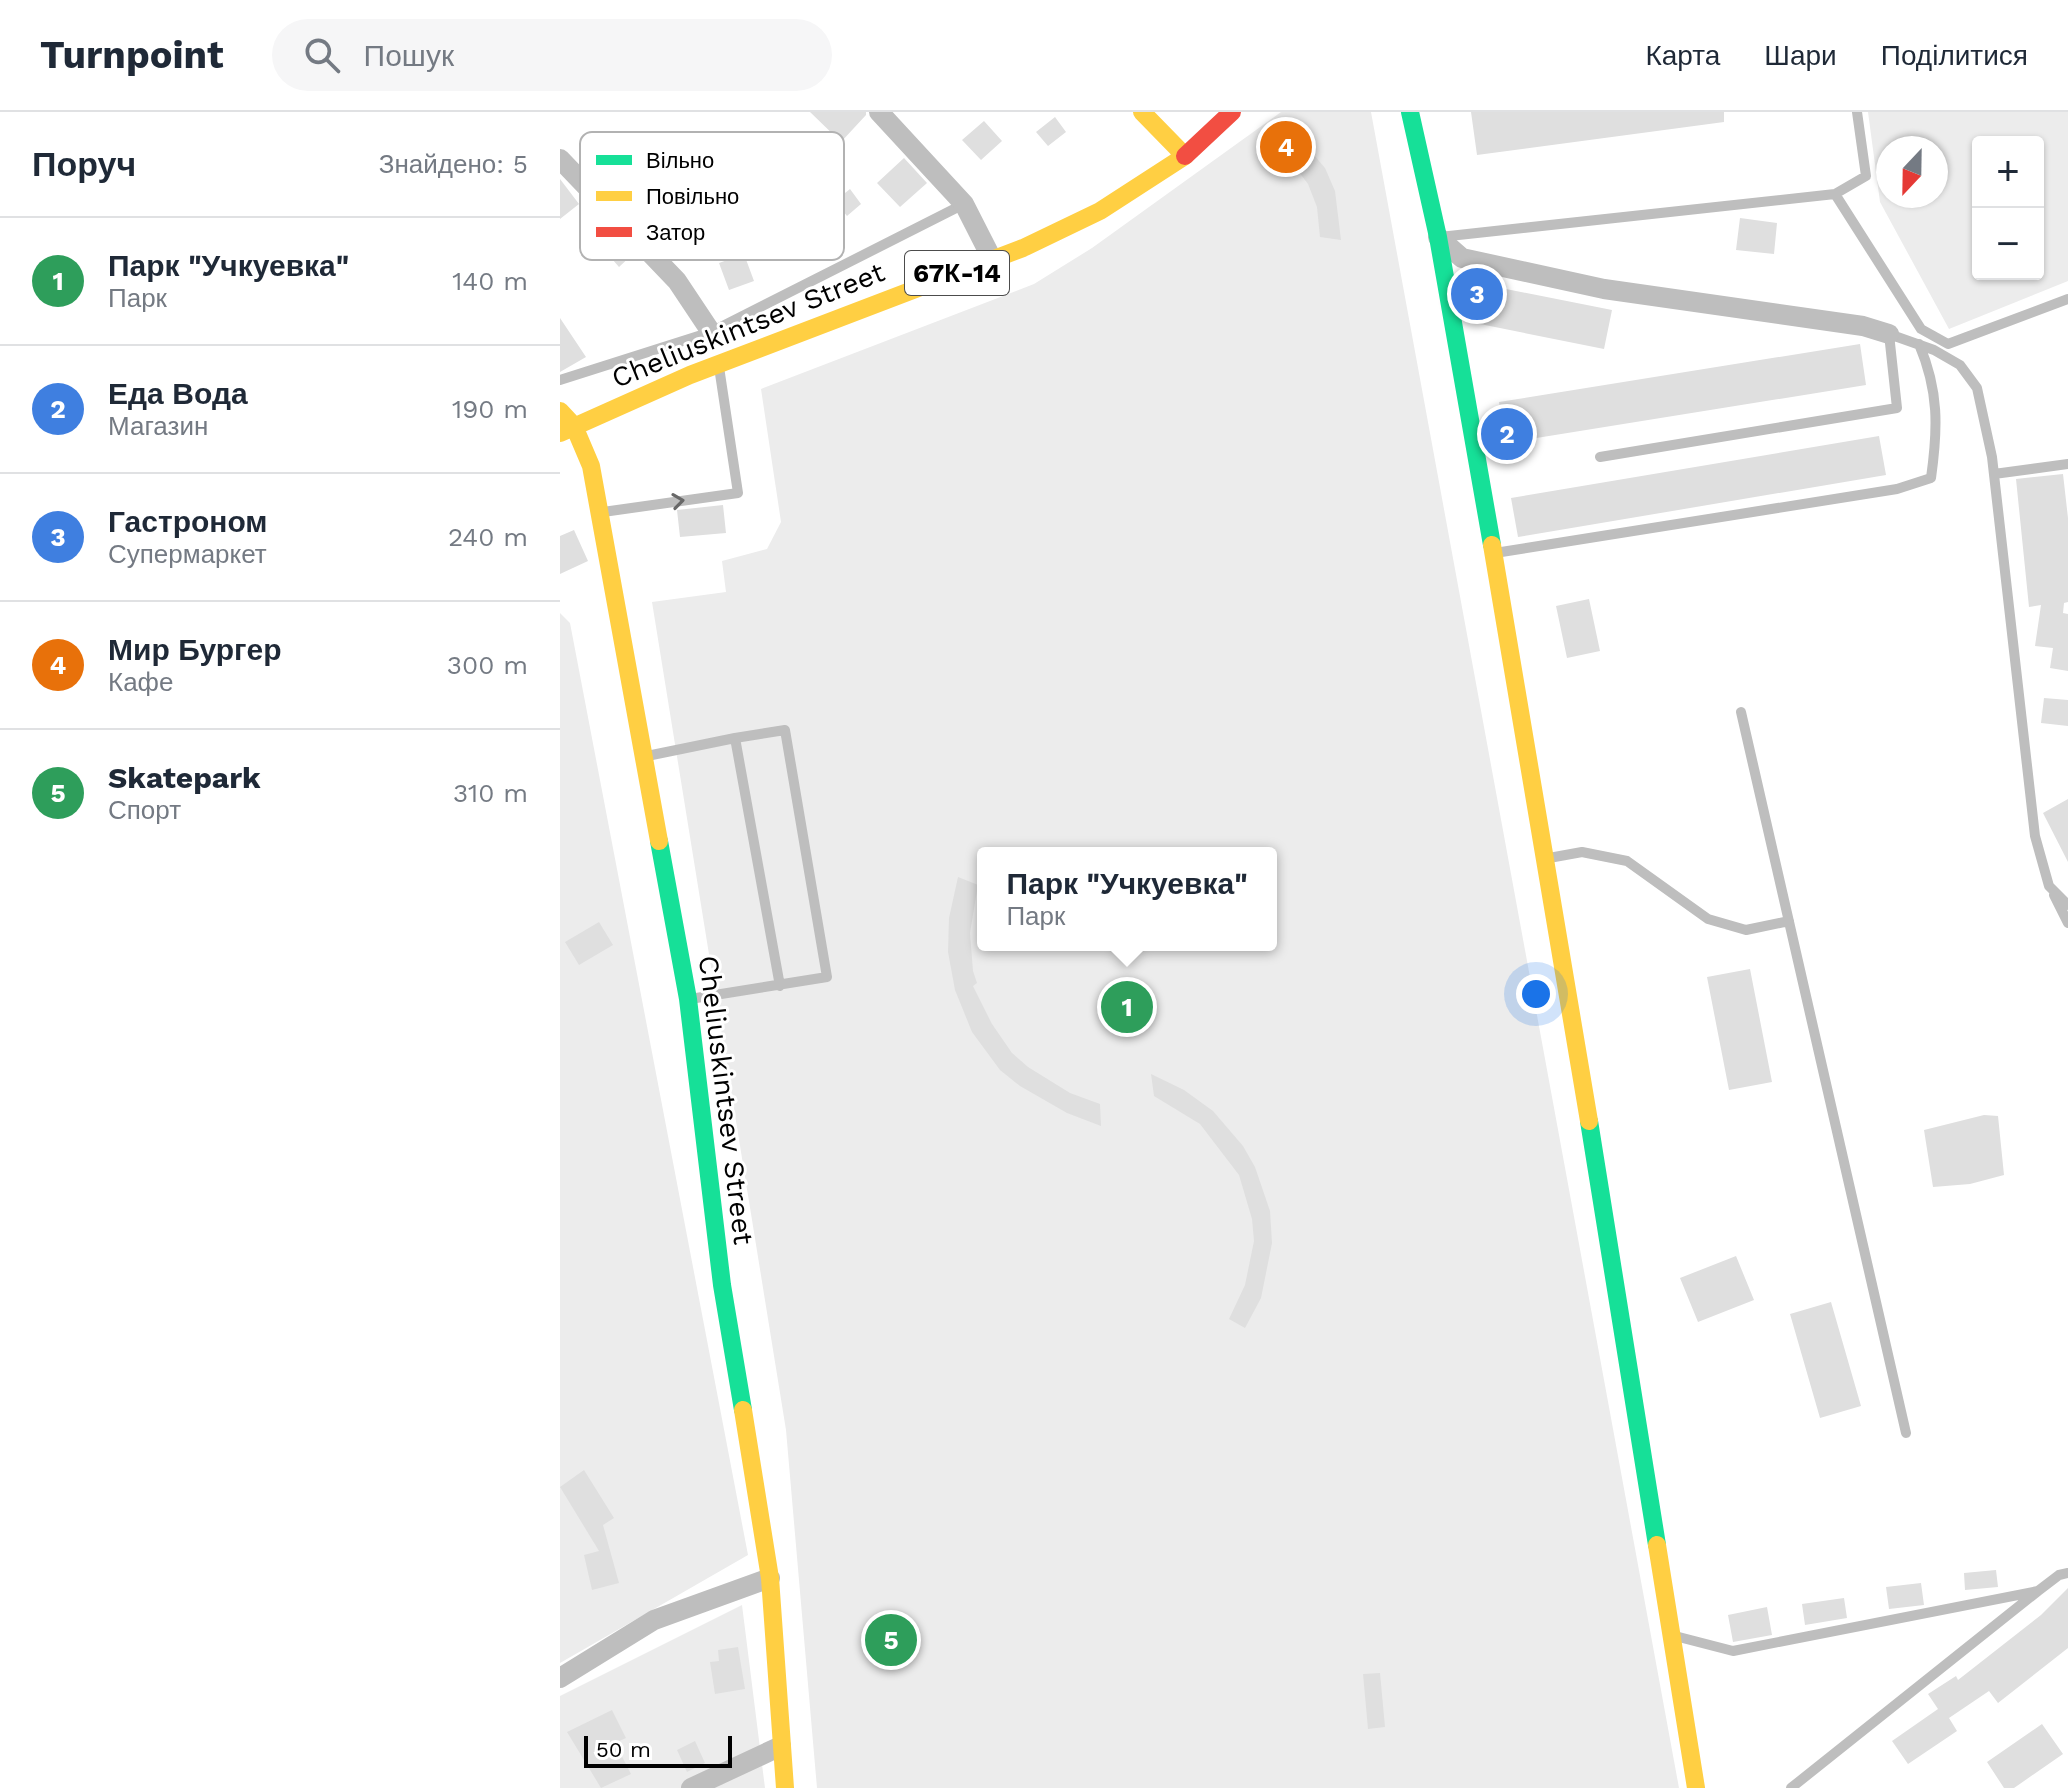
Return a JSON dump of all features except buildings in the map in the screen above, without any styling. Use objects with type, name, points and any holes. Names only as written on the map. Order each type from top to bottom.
[{"type":"street","points":[[879,112],[964,204],[992,259]]},
{"type":"street","points":[[1142,112],[1185,156]]},
{"type":"street","name":"Cheliuskintsev Street","points":[[785,1788],[770,1578],[722,1285],[688,999],[601,512],[591,466],[567,429],[718,363],[992,259],[1089,217],[1185,156],[1232,112]]},
{"type":"street","points":[[1410,112],[1438,237],[1547,858],[1696,1788]]},
{"type":"street","points":[[560,159],[580,180]]},
{"type":"street","points":[[1438,237],[1462,258],[1604,289],[1863,326],[1889,334]]},
{"type":"street","points":[[657,260],[677,281],[711,332]]},
{"type":"street","points":[[560,411],[567,429]]},
{"type":"street","points":[[562,1674],[654,1620],[770,1578]]},
{"type":"street","points":[[691,1788],[781,1746]]},
{"type":"lane","points":[[1438,237],[1835,194],[1866,176],[1857,112]]},
{"type":"lane","points":[[1835,194],[1921,329],[1948,344],[2068,299]]},
{"type":"lane","points":[[560,380],[711,332],[964,204]]},
{"type":"lane","points":[[1600,457],[1897,408],[1889,334],[1919,344],[1960,365],[1977,388],[1994,474],[2035,836],[2049,886],[2068,923]]},
{"type":"lane","points":[[1494,553],[1897,489],[1931,478],[1937,430],[1932,374],[1919,344]]},
{"type":"lane","points":[[601,512],[738,493],[718,363]]},
{"type":"lane","points":[[1994,474],[2068,464]]},
{"type":"lane","points":[[1741,712],[1906,1433]]},
{"type":"lane","points":[[643,757],[785,730],[827,977],[688,999]]},
{"type":"lane","points":[[735,738],[780,986]]},
{"type":"lane","points":[[1547,858],[1582,852],[1627,861],[1708,919],[1746,930],[1789,921]]},
{"type":"lane","points":[[2049,886],[2068,905]]},
{"type":"lane","points":[[1791,1788],[2038,1591],[2059,1575],[2068,1573]]},
{"type":"lane","points":[[1670,1635],[1733,1651],[2038,1591]]},
{"type":"shaded area","points":[[1281,112],[1371,112],[1679,1788],[817,1788],[786,1430],[652,602],[726,592],[722,561],[767,549],[781,522],[761,389],[1034,284],[1092,248]]},
{"type":"shaded area","points":[[1868,112],[2068,112],[2068,281],[1949,329],[1883,208],[1948,208],[1948,136],[1876,136],[1876,172]]},
{"type":"shaded area","points":[[560,613],[570,623],[748,1555],[560,1663]]},
{"type":"shaded area","points":[[742,1605],[765,1788],[560,1788],[560,1696]]},
{"type":"traffic: fast","points":[[1410,112],[1438,237],[1492,545]]},
{"type":"traffic: fast","points":[[659,841],[688,999],[722,1285],[743,1410]]},
{"type":"traffic: fast","points":[[1589,1121],[1657,1545]]},
{"type":"traffic: slow","points":[[560,433],[690,375],[1023,248],[1100,211],[1185,156],[1142,112]]},
{"type":"traffic: slow","points":[[560,411],[574,426],[591,466],[659,841]]},
{"type":"traffic: slow","points":[[1492,545],[1589,1121]]},
{"type":"traffic: slow","points":[[743,1410],[770,1578],[785,1788]]},
{"type":"traffic: slow","points":[[1657,1545],[1696,1788]]},
{"type":"traffic: jam","points":[[1185,156],[1232,112]]},
{"type":"place","name":"Мир Бургер","points":[[1286,147]]},
{"type":"place","name":"Гастроном","points":[[1477,294]]},
{"type":"place","name":"Еда Вода","points":[[1507,434]]},
{"type":"place","name":"Парк \"Учкуевка\"","points":[[1127,1007]]},
{"type":"place","name":"Skatepark","points":[[891,1640]]}]
